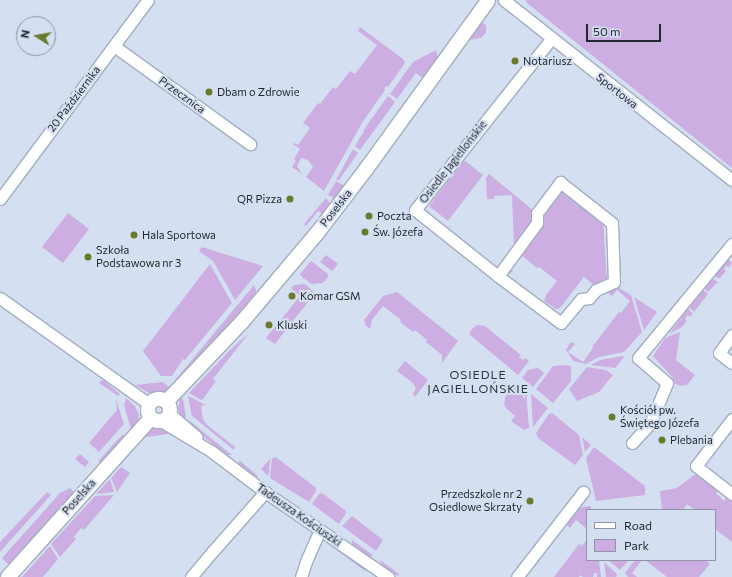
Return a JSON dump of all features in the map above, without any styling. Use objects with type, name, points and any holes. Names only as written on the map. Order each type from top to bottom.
[{"type":"street","name":"20 Października","points":[[0,199],[148,0]]},
{"type":"street","name":"Poselska","points":[[8,577],[242,322],[318,232],[492,0]]},
{"type":"street","name":"Sportowa","points":[[504,0],[732,180]]},
{"type":"street","name":"Osiedle Jagiellońskie","points":[[498,276],[538,222],[537,213],[560,182],[612,223],[614,282],[596,290],[589,298],[581,299],[561,323],[498,276],[415,210],[551,38]]},
{"type":"street","name":"Przecznica","points":[[114,46],[250,144]]},
{"type":"street","points":[[632,443],[650,424],[667,384],[638,358],[732,244]]},
{"type":"street","name":"Tadeusza Kościuszki","points":[[0,298],[160,412],[265,492],[388,577]]},
{"type":"street","points":[[732,335],[719,353],[732,363]]},
{"type":"street","points":[[732,419],[696,466],[732,494]]},
{"type":"street","points":[[192,577],[212,550],[265,492]]},
{"type":"street","points":[[517,577],[583,492]]},
{"type":"street","points":[[301,577],[320,530]]},
{"type":"green space","points":[[526,0],[732,0],[732,168],[527,3]]},
{"type":"green space","points":[[480,21],[486,25],[486,33],[481,38],[468,40]]},
{"type":"green space","points":[[360,27],[403,59],[405,63],[388,87],[386,86],[384,89],[385,90],[362,123],[324,191],[306,177],[313,167],[308,160],[301,158],[297,166],[302,174],[292,167],[296,161],[294,159],[300,149],[293,144],[298,145],[310,128],[303,123],[318,103],[320,104],[333,87],[336,89],[350,71],[355,74],[377,45],[358,31]]},
{"type":"green space","points":[[436,50],[438,58],[424,79],[416,73],[397,99],[390,94],[413,62]]},
{"type":"green space","points":[[388,96],[395,102],[360,150],[355,146],[364,133],[363,132],[367,125]]},
{"type":"green space","points":[[353,149],[358,153],[339,180],[336,180]]},
{"type":"green space","points":[[464,160],[483,175],[448,221],[429,206]]},
{"type":"green space","points":[[489,174],[534,211],[535,221],[514,249],[512,195],[494,196],[494,199],[487,199],[486,178]]},
{"type":"green space","points":[[336,181],[346,187],[336,199],[328,195]]},
{"type":"green space","points":[[560,187],[603,219],[607,282],[595,286],[584,277],[560,308],[556,309],[544,301],[546,295],[557,281],[539,267],[537,268],[520,254],[509,269],[513,271],[510,274],[506,270],[540,214]]},
{"type":"green space","points":[[326,198],[331,205],[324,216],[318,211],[306,226],[304,224]]},
{"type":"green space","points":[[68,213],[89,229],[63,263],[42,247]]},
{"type":"green space","points":[[202,247],[263,266],[235,300],[213,261],[199,251]]},
{"type":"green space","points":[[326,255],[338,264],[332,271],[320,262]]},
{"type":"green space","points":[[727,258],[732,263],[729,267],[726,266],[724,269],[726,271],[720,278],[714,276]]},
{"type":"green space","points":[[311,261],[328,274],[328,277],[323,283],[311,284],[301,276],[300,274]]},
{"type":"green space","points":[[210,264],[232,303],[185,360],[183,359],[172,376],[161,376],[143,351]]},
{"type":"green space","points":[[712,278],[718,282],[708,292],[704,288]]},
{"type":"green space","points":[[305,284],[315,293],[275,344],[266,338],[300,296],[291,288],[294,285]]},
{"type":"green space","points":[[254,285],[256,297],[178,383],[176,379]]},
{"type":"green space","points":[[614,285],[631,295],[642,332],[624,352],[599,357],[586,364],[573,361],[566,350],[570,343],[572,342],[575,344],[568,352],[583,362],[593,348],[592,347],[619,312],[621,313],[630,301],[617,290],[612,296],[608,293]]},
{"type":"green space","points":[[703,290],[708,294],[694,312],[689,307]]},
{"type":"green space","points":[[397,292],[458,341],[442,363],[442,355],[426,342],[427,340],[415,330],[413,332],[400,322],[401,320],[383,306],[372,320],[370,329],[366,326],[364,320],[383,296]]},
{"type":"green space","points":[[634,297],[657,312],[644,330]]},
{"type":"green space","points":[[688,309],[693,313],[690,317],[688,315],[685,319],[687,321],[682,327],[669,334]]},
{"type":"green space","points":[[477,325],[485,326],[521,355],[519,357],[523,360],[525,358],[529,361],[518,375],[470,335],[470,331]]},
{"type":"green space","points":[[680,332],[676,360],[695,375],[687,385],[681,386],[670,382],[673,378],[653,356],[665,338]]},
{"type":"green space","points":[[249,333],[213,379],[216,381],[203,399],[201,400],[189,393],[232,348]]},
{"type":"green space","points":[[624,357],[615,368],[591,365],[600,360]]},
{"type":"green space","points":[[405,361],[428,380],[415,397],[413,393],[416,389],[413,383],[397,371]]},
{"type":"green space","points":[[553,366],[571,366],[571,381],[553,403],[536,389]]},
{"type":"green space","points":[[587,367],[606,370],[613,375],[599,392],[577,401],[569,389]]},
{"type":"green space","points":[[538,368],[544,373],[533,387],[522,378],[528,370]]},
{"type":"green space","points":[[101,380],[120,394],[118,396],[99,383]]},
{"type":"green space","points":[[163,382],[171,389],[162,393],[149,393],[135,385]]},
{"type":"green space","points":[[517,384],[526,391],[529,428],[524,430],[511,421],[515,416],[504,405],[506,394]]},
{"type":"green space","points":[[531,394],[548,408],[533,427]]},
{"type":"green space","points":[[188,396],[206,405],[201,406],[203,419],[207,425],[235,447],[234,450],[192,416]]},
{"type":"green space","points":[[180,397],[183,399],[186,417],[183,420],[178,410]]},
{"type":"green space","points":[[126,398],[135,406],[139,415],[137,424],[131,429],[124,405]]},
{"type":"green space","points":[[116,399],[124,424],[99,452],[89,443],[117,410]]},
{"type":"green space","points":[[552,413],[579,435],[583,455],[575,465],[538,438],[536,433],[549,414]]},
{"type":"green space","points":[[190,421],[232,455],[227,455],[187,424]]},
{"type":"green space","points":[[162,426],[174,433],[141,438],[152,428]]},
{"type":"green space","points":[[122,435],[128,435],[103,464],[100,463],[98,461]]},
{"type":"green space","points":[[582,437],[591,445],[585,452]]},
{"type":"green space","points":[[594,447],[645,486],[645,495],[596,501],[586,458]]},
{"type":"green space","points":[[80,454],[89,462],[85,467],[75,459]]},
{"type":"green space","points":[[276,457],[316,488],[316,491],[309,502],[270,478],[272,458]]},
{"type":"green space","points":[[270,459],[269,472],[268,476],[261,469]]},
{"type":"green space","points":[[239,460],[258,476],[256,478],[239,465]]},
{"type":"green space","points":[[121,467],[130,473],[117,492],[111,478]]},
{"type":"green space","points":[[700,474],[720,489],[716,493],[724,501],[728,495],[732,498],[732,542],[716,530],[716,509],[694,509],[687,504],[684,509],[662,509],[660,491],[677,488],[694,475]]},
{"type":"green space","points":[[110,479],[114,492],[96,494]]},
{"type":"green space","points":[[70,488],[76,494],[11,567],[2,558],[60,493]]},
{"type":"green space","points":[[47,492],[51,495],[0,552],[0,542]]},
{"type":"green space","points":[[322,493],[346,511],[339,524],[312,504],[319,494]]},
{"type":"green space","points":[[114,495],[84,530],[81,528],[74,537],[76,539],[60,557],[51,544],[95,496]]},
{"type":"green space","points":[[591,506],[591,509],[586,509],[586,528],[576,520],[570,528],[565,523],[575,510],[582,507]]},
{"type":"green space","points":[[352,516],[383,540],[376,551],[342,526]]},
{"type":"green space","points":[[323,540],[365,569],[365,571]]},
{"type":"green space","points":[[352,540],[373,555],[369,557],[357,551],[352,544]]},
{"type":"green space","points":[[586,540],[586,561],[599,561],[601,577],[597,577],[597,573],[594,573],[593,577],[583,577],[580,575],[579,577],[554,577],[579,544],[582,546]]},
{"type":"green space","points":[[50,546],[58,559],[43,577],[22,577]]},
{"type":"green space","points":[[380,560],[399,574],[398,576],[382,565]]},
{"type":"green space","points":[[609,561],[628,561],[620,570]]},
{"type":"green space","points":[[634,561],[641,561],[632,573],[637,577],[628,577],[625,573]]},
{"type":"green space","points":[[646,561],[707,561],[710,564],[699,577],[667,577]]},
{"type":"green space","points":[[604,562],[617,574],[616,577],[606,577]]},
{"type":"place","name":"Notariusz","points":[[515,61]]},
{"type":"place","name":"Dbam o Zdrowie","points":[[209,92]]},
{"type":"place","name":"QR Pizza","points":[[290,199]]},
{"type":"place","name":"Poczta","points":[[369,216]]},
{"type":"place","name":"Św. Józefa","points":[[365,232]]},
{"type":"place","name":"Hala Sportowa","points":[[134,235]]},
{"type":"place","name":"Szkoła Podstawowa nr 3","points":[[88,257]]},
{"type":"place","name":"Komar GSM","points":[[292,296]]},
{"type":"place","name":"Kluski","points":[[269,325]]},
{"type":"place","name":"Kościół pw. Świętego Józefa","points":[[612,417]]},
{"type":"place","name":"Plebania","points":[[662,440]]},
{"type":"place","name":"Przedszkole nr 2 Osiedlowe Skrzaty","points":[[530,501]]},
{"type":"district","name":"OSIEDLE JAGIELLOŃSKIE","points":[[478,382]]}]
